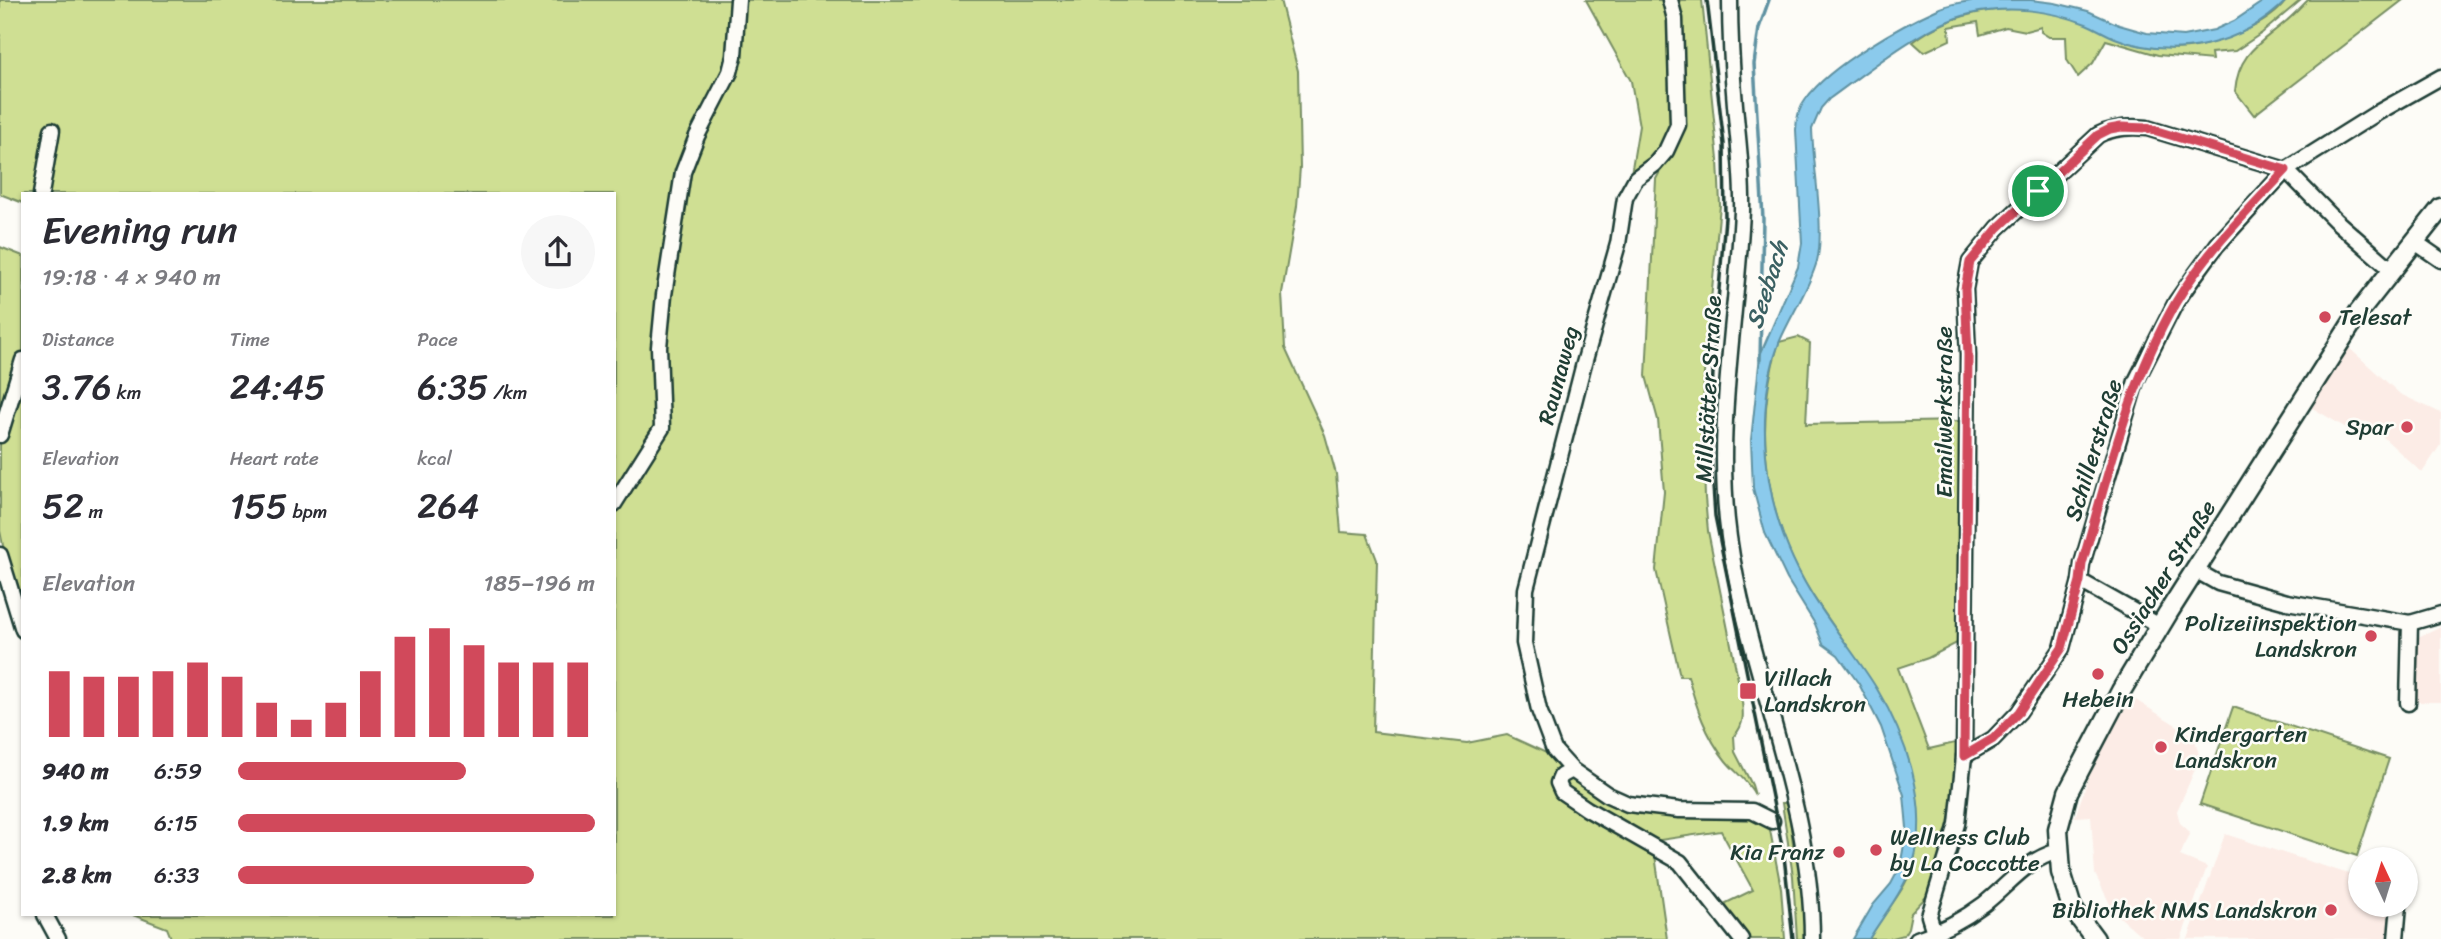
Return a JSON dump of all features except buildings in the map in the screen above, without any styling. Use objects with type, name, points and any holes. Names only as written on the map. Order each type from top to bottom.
[{"type":"main road","name":"Ossiacher Straße","points":[[2095,939],[2068,899],[2058,850],[2058,829],[2068,792],[2121,691],[2160,626],[2359,313],[2441,208]]},
{"type":"street","points":[[616,502],[662,428],[659,347],[664,295],[683,172],[696,136],[730,72],[734,56],[738,0]]},
{"type":"street","name":"Raunaweg","points":[[1670,0],[1675,19],[1678,125],[1666,151],[1655,164],[1636,178],[1625,198],[1618,244],[1580,378],[1527,589],[1524,643],[1539,710],[1554,750],[1572,770],[1608,795],[1628,804],[1679,810],[1752,811],[1773,821]]},
{"type":"street","name":"Millstätter Straße","points":[[1730,0],[1731,67],[1742,184],[1724,452],[1725,499],[1748,632],[1805,845],[1811,885],[1812,939]]},
{"type":"street","points":[[2286,170],[2441,77]]},
{"type":"street","name":"Emailwerkstraße","points":[[1935,936],[1929,916],[1957,824],[1964,756],[1968,355],[1965,289],[1970,262],[1998,228],[2098,135],[2110,129],[2133,127],[2147,128],[2286,170],[2335,220],[2392,270]]},
{"type":"street","points":[[41,192],[52,130]]},
{"type":"street","name":"Schillerstraße","points":[[1964,756],[1993,739],[2019,712],[2062,648],[2082,564],[2137,381],[2176,302],[2217,245],[2286,170]]},
{"type":"street","points":[[2415,242],[2441,260]]},
{"type":"street","points":[[0,435],[21,367]]},
{"type":"street","points":[[0,555],[21,623]]},
{"type":"street","points":[[2195,570],[2218,583],[2287,602],[2410,623],[2441,614]]},
{"type":"street","points":[[2080,581],[2160,626]]},
{"type":"street","points":[[2408,703],[2410,623]]},
{"type":"street","points":[[1572,770],[1561,776],[1558,783],[1562,792],[1680,862],[1741,939]]},
{"type":"street","points":[[1917,939],[1935,936],[1966,917],[2027,864],[2041,855],[2058,850]]},
{"type":"street","points":[[45,916],[58,939]]},
{"type":"street","points":[[2396,939],[2398,917]]},
{"type":"shaded area","points":[[2347,346],[2400,394],[2441,413],[2441,444],[2422,473],[2367,422],[2354,421],[2348,429],[2309,406]]},
{"type":"shaded area","points":[[2441,626],[2441,702],[2417,702],[2418,637]]},
{"type":"shaded area","points":[[2129,696],[2194,736],[2200,758],[2177,811],[2180,823],[2190,832],[2180,856],[2207,867],[2181,939],[2145,939],[2114,912],[2095,874],[2091,816],[2075,817],[2096,756]]},
{"type":"shaded area","points":[[2225,834],[2348,874],[2348,917],[2392,917],[2391,939],[2188,939]]},
{"type":"green space","points":[[0,0],[1280,0],[1298,71],[1300,167],[1297,206],[1282,293],[1285,348],[1325,435],[1336,474],[1341,532],[1367,534],[1377,560],[1373,732],[1467,743],[1507,735],[1553,756],[1587,788],[1687,814],[1757,819],[1769,825],[1781,888],[1785,939],[1744,939],[1720,906],[1753,890],[1721,831],[1653,841],[1667,939],[157,939],[171,938],[167,928],[136,916],[616,916],[616,192],[21,192],[21,202],[0,194]]},
{"type":"green space","points":[[1586,0],[1663,0],[1668,11],[1672,120],[1656,155],[1631,174],[1639,126],[1631,81]]},
{"type":"green space","points":[[1673,0],[1702,0],[1720,205],[1704,374],[1705,498],[1708,531],[1742,700],[1743,716],[1734,736],[1735,752],[1755,795],[1713,742],[1702,721],[1688,676],[1680,676],[1656,570],[1664,492],[1658,420],[1646,376],[1656,179],[1671,151]]},
{"type":"green space","points":[[2287,0],[2301,0],[2262,33],[2235,51],[2211,53],[2212,60],[2158,55],[2106,40],[2093,63],[2078,77],[2067,60],[2066,37],[2049,37],[2041,32],[2041,27],[2026,31],[2006,27],[1980,35],[1978,22],[1949,27],[1950,40],[1924,52],[1913,42],[1947,22],[1966,16],[1986,11],[2026,9],[2046,11],[2129,38],[2179,49],[2222,40],[2250,28],[2274,13]]},
{"type":"green space","points":[[2308,0],[2403,0],[2254,115],[2235,91],[2240,68],[2258,44]]},
{"type":"green space","points":[[0,247],[21,255],[21,633],[0,531]]},
{"type":"green space","points":[[1798,337],[1810,343],[1806,424],[1960,421],[1957,643],[1928,658],[1898,668],[1929,749],[1959,742],[1949,819],[1935,880],[1927,896],[1911,913],[1904,935],[1889,939],[1869,939],[1902,889],[1915,856],[1911,771],[1904,747],[1883,701],[1813,596],[1797,567],[1774,505],[1768,473],[1766,407],[1771,374],[1779,342]]},
{"type":"green space","points":[[2233,707],[2389,759],[2360,847],[2348,847],[2348,853],[2200,804]]},
{"type":"green space","points":[[1782,803],[1785,803],[1789,810],[1794,852],[1802,873],[1807,939],[1797,939],[1793,876]]},
{"type":"water","name":"Seebach","points":[[1977,0],[2055,3],[2088,11],[2119,25],[2147,33],[2183,36],[2214,30],[2234,21],[2265,0],[2287,0],[2270,15],[2229,38],[2184,48],[2138,45],[2072,19],[2043,12],[1999,10],[1970,14],[1953,19],[1916,38],[1879,62],[1821,108],[1812,129],[1819,248],[1814,272],[1779,343],[1770,376],[1765,411],[1769,480],[1779,524],[1803,580],[1877,689],[1897,727],[1912,770],[1919,814],[1915,856],[1901,889],[1869,939],[1853,939],[1900,867],[1907,828],[1904,795],[1881,727],[1859,684],[1838,655],[1823,644],[1815,624],[1787,579],[1765,533],[1753,488],[1751,440],[1760,355],[1798,267],[1802,243],[1796,130],[1798,114],[1804,102],[1832,73],[1887,35],[1940,8]]},
{"type":"waterway","points":[[1760,360],[1763,219],[1754,64],[1759,28],[1769,0]]},
{"type":"railway","points":[[1707,0],[1724,144],[1725,218],[1714,348],[1710,441],[1715,516],[1784,856],[1793,939]]},
{"type":"place","name":"Telesat","points":[[2325,317]]},
{"type":"place","name":"Spar","points":[[2407,427]]},
{"type":"place","name":"Polizeiinspektion Landskron","points":[[2371,636]]},
{"type":"place","name":"Hebein","points":[[2098,674]]},
{"type":"place","name":"Villach Landskron","points":[[1748,691]]},
{"type":"place","name":"Kindergarten Landskron","points":[[2161,747]]},
{"type":"place","name":"Wellness Club by La Coccotte","points":[[1876,850]]},
{"type":"place","name":"Kia Franz","points":[[1839,852]]},
{"type":"place","name":"Bibliothek NMS Landskron","points":[[2331,910]]},
{"type":"route","points":[[2121,127],[2147,128],[2286,170],[2217,245],[2194,275],[2176,302],[2137,381],[2082,564],[2062,648],[2019,712],[1993,739],[1964,756],[1968,355],[1965,289],[1970,262],[1998,228],[2038,191],[2098,135],[2121,127]]}]
